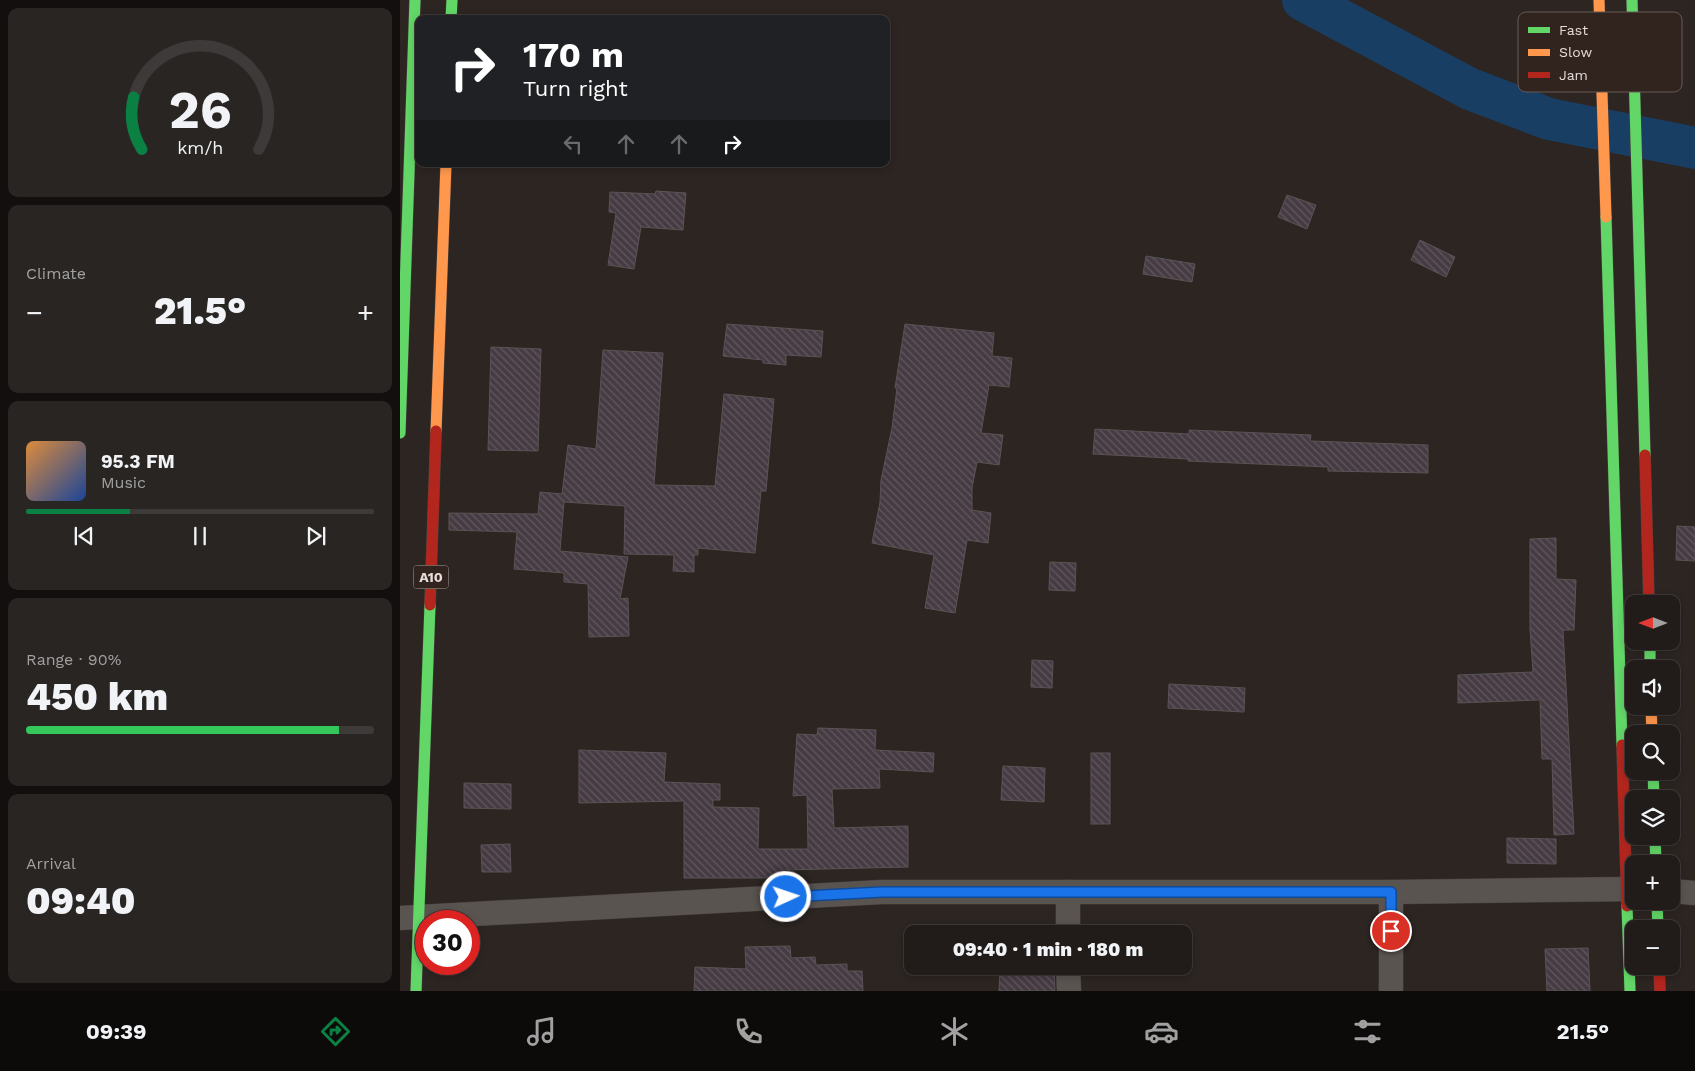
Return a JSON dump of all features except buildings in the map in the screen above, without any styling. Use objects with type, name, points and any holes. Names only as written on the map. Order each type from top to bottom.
[{"type":"main road","points":[[400,433],[415,0]]},
{"type":"main road","points":[[451,15],[452,0]]},
{"type":"main road","points":[[1601,92],[1629,855]]},
{"type":"main road","points":[[1634,92],[1649,595]]},
{"type":"main road","name":"A10","points":[[416,991],[409,918],[446,167]]},
{"type":"main road","points":[[1630,910],[1630,991]]},
{"type":"main road","points":[[1659,975],[1660,991]]},
{"type":"street","points":[[409,918],[882,892],[1391,892],[1625,888]]},
{"type":"street","points":[[1068,892],[1068,925]]},
{"type":"street","points":[[1391,892],[1391,991]]},
{"type":"street","points":[[1680,892],[1695,893]]},
{"type":"street","points":[[1068,975],[1068,991]]},
{"type":"waterway","points":[[1303,0],[1470,89],[1549,119],[1695,148]]},
{"type":"traffic: fast","points":[[400,433],[415,0]]},
{"type":"traffic: fast","points":[[451,15],[452,0]]},
{"type":"traffic: fast","points":[[1632,0],[1632,12]]},
{"type":"traffic: fast","points":[[1635,92],[1645,455]]},
{"type":"traffic: fast","points":[[1606,217],[1622,745]]},
{"type":"traffic: fast","points":[[416,991],[430,605]]},
{"type":"traffic: fast","points":[[1650,650],[1650,660]]},
{"type":"traffic: fast","points":[[1653,780],[1654,790]]},
{"type":"traffic: fast","points":[[1655,845],[1656,855]]},
{"type":"traffic: fast","points":[[1627,910],[1630,991]]},
{"type":"traffic: fast","points":[[1657,910],[1658,920]]},
{"type":"traffic: slow","points":[[1599,0],[1599,12]]},
{"type":"traffic: slow","points":[[1602,92],[1606,217]]},
{"type":"traffic: slow","points":[[436,431],[446,167]]},
{"type":"traffic: slow","points":[[1651,715],[1652,725]]},
{"type":"traffic: jam","points":[[430,605],[436,431]]},
{"type":"traffic: jam","points":[[1645,455],[1649,595]]},
{"type":"traffic: jam","points":[[1622,745],[1625,855]]},
{"type":"traffic: jam","points":[[1659,975],[1660,991]]},
{"type":"route","points":[[786,897],[882,892],[1391,892],[1391,931]]}]
